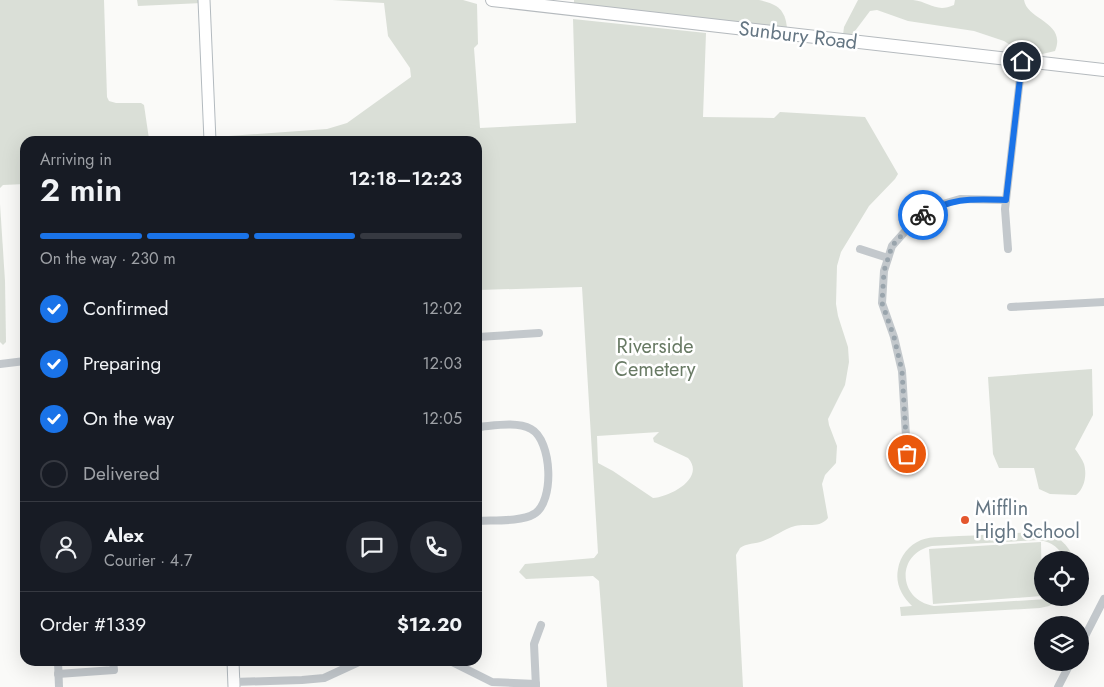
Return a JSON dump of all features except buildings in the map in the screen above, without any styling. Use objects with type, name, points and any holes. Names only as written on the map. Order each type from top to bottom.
[{"type":"main road","points":[[204,0],[210,136]]},
{"type":"main road","name":"Sunbury Road","points":[[492,0],[1104,70]]},
{"type":"main road","points":[[233,666],[234,684]]},
{"type":"street","points":[[1008,250],[1005,209],[1022,61]]},
{"type":"street","points":[[907,454],[902,371],[894,337],[882,303],[884,271],[892,246],[917,218],[936,206],[960,199],[1006,200]]},
{"type":"street","points":[[860,249],[888,258]]},
{"type":"street","points":[[1011,308],[1104,302]]},
{"type":"street","points":[[482,337],[539,333]]},
{"type":"street","points":[[0,364],[20,362]]},
{"type":"street","points":[[482,427],[518,425],[531,429],[541,438],[546,450],[548,474],[548,491],[544,504],[535,514],[523,518],[482,520]]},
{"type":"street","points":[[1089,628],[1104,599]]},
{"type":"street","points":[[460,666],[492,682],[536,685],[534,644],[541,625]]},
{"type":"street","points":[[58,666],[59,687]]},
{"type":"street","points":[[58,674],[114,670],[114,666]]},
{"type":"street","points":[[234,684],[324,678],[351,666]]},
{"type":"street","points":[[1058,687],[1067,671]]},
{"type":"green space","points":[[0,0],[104,0],[107,97],[109,101],[116,103],[141,103],[144,105],[149,136],[20,136],[20,184],[3,185],[0,188]]},
{"type":"green space","points":[[137,0],[201,0],[202,3],[138,6]]},
{"type":"green space","name":"Riverside Cemetery","points":[[332,0],[463,0],[477,4],[478,44],[474,48],[480,128],[576,123],[573,19],[706,33],[703,117],[774,118],[780,112],[865,117],[898,174],[869,206],[841,252],[837,266],[836,304],[848,347],[849,362],[845,385],[828,419],[837,446],[836,463],[825,475],[822,484],[828,518],[821,523],[813,525],[795,526],[763,541],[745,545],[740,548],[736,555],[743,687],[607,687],[599,581],[593,576],[526,579],[519,572],[525,564],[594,558],[598,553],[582,287],[482,290],[482,136],[229,136],[327,129],[347,123],[411,77],[410,68],[388,36],[384,3]],"holes":[[[659,432],[653,438],[654,442],[688,458],[692,465],[693,473],[689,479],[684,485],[668,494],[653,498],[598,463],[597,436]]]},
{"type":"green space","points":[[574,0],[759,0],[775,5],[782,11],[787,28],[574,9]]},
{"type":"green space","points":[[858,0],[913,0],[942,8],[954,5],[955,0],[1024,0],[1027,7],[1051,27],[1056,34],[1055,51],[1038,55],[1026,55],[1004,41],[974,31],[908,21],[877,10],[870,11],[852,35],[843,35],[844,27]]},
{"type":"green space","points":[[0,204],[5,281],[6,342],[3,345],[0,342]]},
{"type":"green space","points":[[1092,369],[1093,415],[1075,449],[1085,468],[1083,485],[1079,492],[1076,495],[1050,494],[1039,489],[1034,468],[999,468],[993,454],[988,377]]},
{"type":"green space","points":[[1039,532],[1057,538],[1070,551],[1060,551],[1048,542],[1039,540],[932,546],[920,550],[912,557],[907,566],[906,576],[908,586],[913,595],[922,602],[934,606],[1034,600],[1034,606],[1049,606],[901,616],[900,607],[912,606],[900,589],[897,574],[899,564],[903,555],[917,542],[935,537]]},
{"type":"green space","points":[[1041,542],[1041,551],[1034,551],[1034,597],[933,604],[929,549]]},
{"type":"way so far","points":[[907,454],[902,371],[894,337],[882,303],[884,271],[892,246],[917,218],[923,215]]},
{"type":"place","name":"Mifflin High School","points":[[965,520]]},
{"type":"route","points":[[923,215],[936,206],[960,199],[1006,200],[1022,61]]}]
